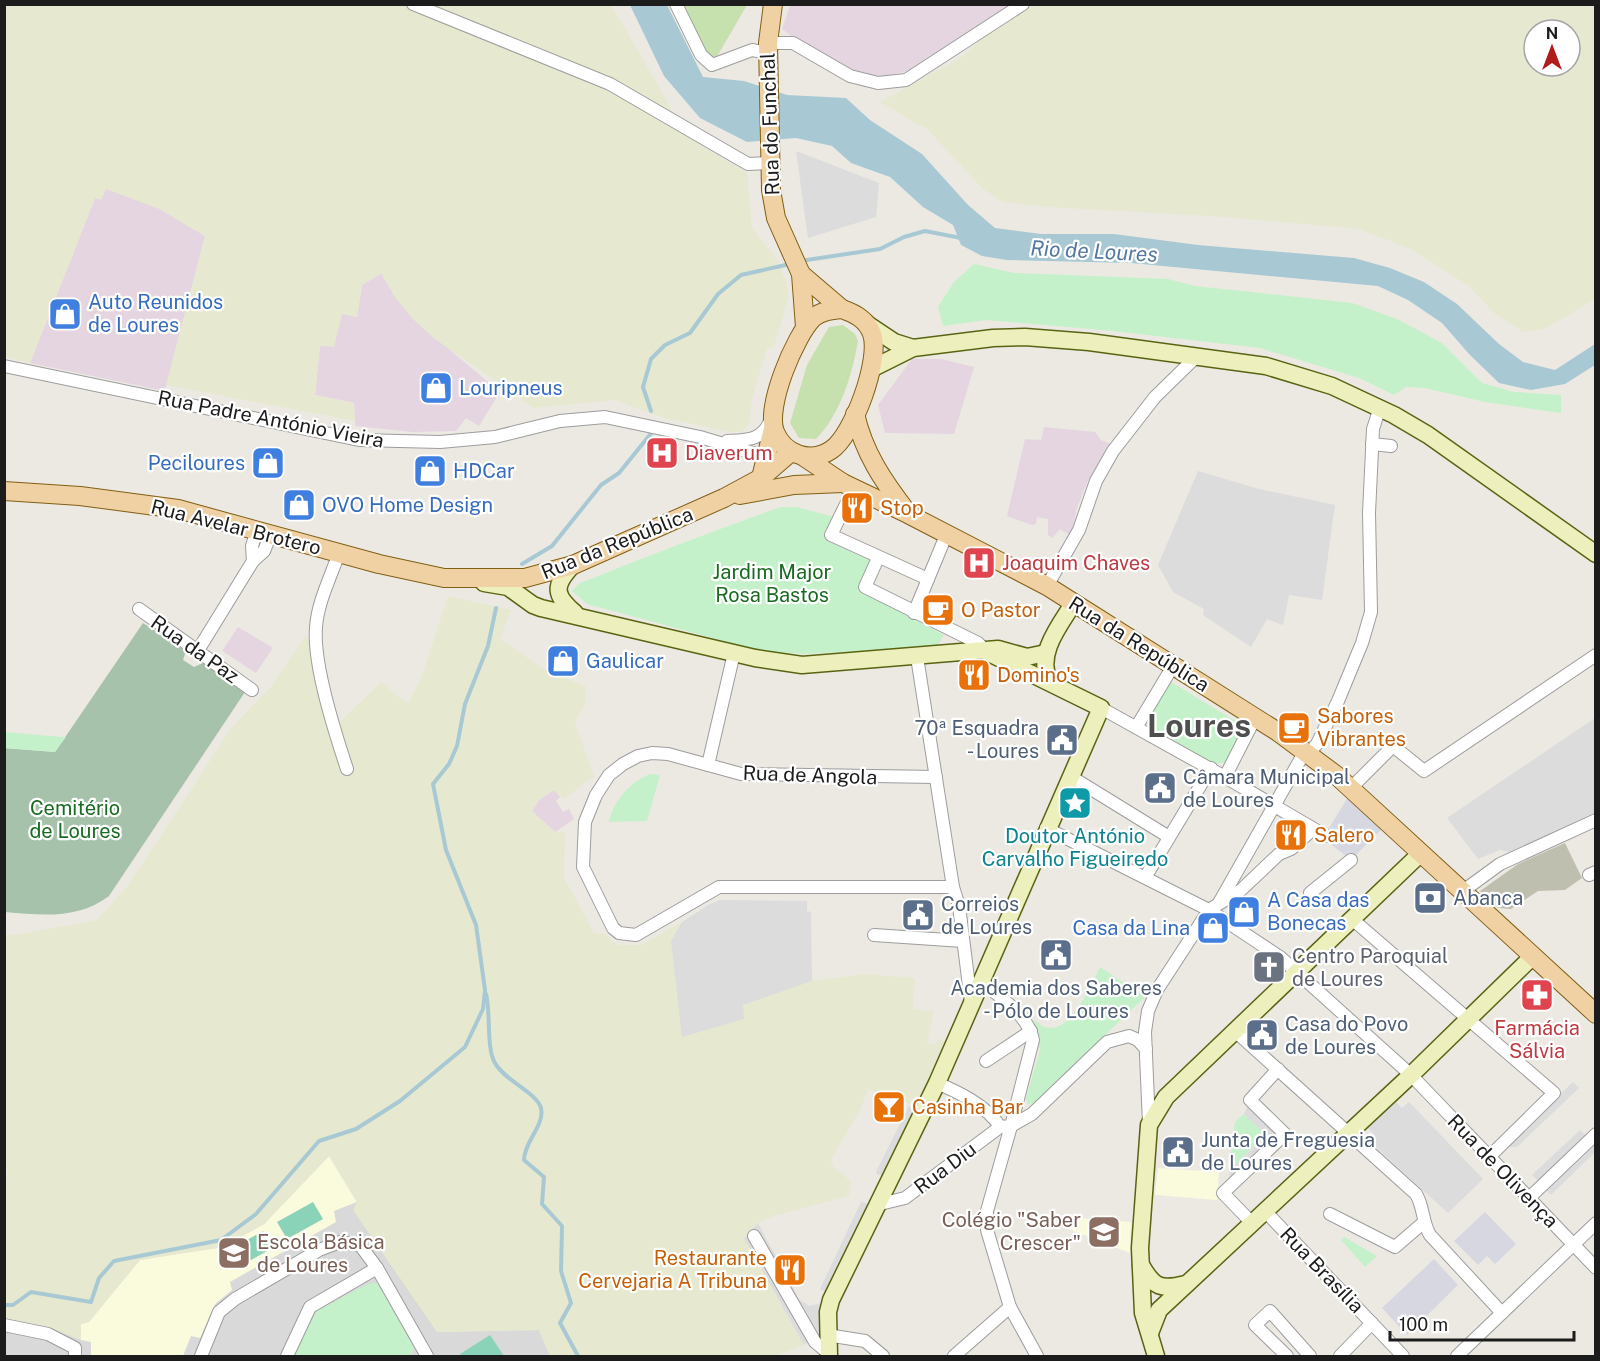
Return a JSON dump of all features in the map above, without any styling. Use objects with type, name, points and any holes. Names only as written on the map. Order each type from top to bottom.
[{"type":"main road","name":"Rua do Funchal","points":[[772,4],[768,55],[769,156],[772,198],[784,240],[801,274],[805,327]]},
{"type":"main road","name":"Rua do Funchal","points":[[801,274],[843,309],[856,314],[867,324]]},
{"type":"main road","points":[[761,478],[785,369],[805,327],[815,316],[828,310],[843,309]]},
{"type":"main road","points":[[773,422],[780,442],[798,454],[819,456],[832,449],[842,439],[855,414],[873,368],[873,337],[867,324]]},
{"type":"main road","name":"Rua da República","points":[[855,414],[860,437],[877,473],[908,514]]},
{"type":"main road","name":"Rua da República","points":[[465,580],[533,577],[573,565],[724,498],[798,454],[848,486],[947,533],[1047,586],[1255,717],[1336,775],[1596,1014]]},
{"type":"main road","points":[[724,498],[794,485],[848,486]]},
{"type":"main road","name":"Rua Avelar Brotero","points":[[4,491],[134,502],[178,509],[416,573],[465,580]]},
{"type":"street","points":[[412,4],[549,57],[610,84],[748,164],[769,156]]},
{"type":"street","points":[[676,4],[701,55],[712,64],[752,50],[768,55],[793,43],[850,76],[878,83],[906,80],[1023,4]]},
{"type":"street","points":[[867,324],[894,342],[913,348]]},
{"type":"street","points":[[873,368],[913,348],[993,338],[1025,337],[1089,342],[1266,366],[1302,376],[1380,407],[1428,435],[1596,554]]},
{"type":"street","points":[[1047,586],[1080,530],[1096,481],[1113,451],[1155,397],[1197,356]]},
{"type":"street","name":"Rua Padre António Vieira","points":[[4,366],[359,440],[440,442],[484,438],[560,421],[605,417],[646,424],[716,441],[766,457]]},
{"type":"street","points":[[1155,1356],[1143,1313],[1141,1265],[1149,1125],[1146,1049],[1148,1011],[1214,907],[1305,754],[1317,744],[1338,702],[1362,643],[1371,612],[1369,513],[1372,444],[1373,429],[1380,407]]},
{"type":"street","name":"Rua Padre António Vieira","points":[[716,441],[748,440],[766,431],[773,422]]},
{"type":"street","points":[[1372,444],[1391,446]]},
{"type":"street","points":[[848,486],[831,535],[928,579]]},
{"type":"street","points":[[197,652],[253,561],[252,546],[264,532]]},
{"type":"street","points":[[914,613],[947,533]]},
{"type":"street","points":[[339,553],[315,626],[315,643],[328,706],[347,769]]},
{"type":"street","points":[[879,558],[865,587],[978,643],[987,652],[1137,726],[1326,836]]},
{"type":"street","points":[[573,565],[561,577],[558,589],[560,600],[576,614]]},
{"type":"street","points":[[533,577],[547,591],[557,606],[576,614]]},
{"type":"street","points":[[533,577],[541,608]]},
{"type":"street","points":[[465,580],[508,588],[541,608],[576,614],[734,653],[802,665],[987,652],[998,649],[1027,657],[1046,653]]},
{"type":"street","points":[[1050,682],[1045,672],[1046,653],[1073,603]]},
{"type":"street","name":"Rua da Paz","points":[[139,609],[252,690]]},
{"type":"street","points":[[708,765],[734,653]]},
{"type":"street","points":[[1350,789],[1393,746],[1424,771],[1596,655]]},
{"type":"street","points":[[917,657],[971,1003]]},
{"type":"street","points":[[1137,726],[1173,666]]},
{"type":"street","points":[[829,1355],[827,1335],[831,1300],[937,1083],[1046,828],[1101,708]]},
{"type":"street","points":[[1225,777],[1255,717]]},
{"type":"street","name":"Rua de Angola","points":[[936,777],[741,774],[668,754],[638,756],[609,776],[596,795],[584,829],[585,875],[613,928],[627,935],[636,935],[719,887],[953,886]]},
{"type":"street","points":[[1146,876],[1211,768]]},
{"type":"street","points":[[1070,776],[1169,837]]},
{"type":"street","points":[[1463,891],[1500,864],[1596,820]]},
{"type":"street","name":"Rua de Olivença","points":[[1046,828],[1214,907],[1276,954],[1411,1075],[1596,1268]]},
{"type":"street","points":[[1214,907],[1241,890],[1279,854],[1291,849],[1313,829]]},
{"type":"street","points":[[1149,1125],[1166,1097],[1421,853]]},
{"type":"street","points":[[1310,893],[1351,861]]},
{"type":"street","points":[[1352,919],[1554,1093],[1490,1156]]},
{"type":"street","points":[[873,935],[963,941]]},
{"type":"street","points":[[1150,1333],[1159,1310],[1411,1075],[1533,956]]},
{"type":"street","points":[[981,981],[1027,1021],[1033,1040],[1005,1126],[987,1211],[987,1230],[1010,1307],[1037,1356]]},
{"type":"street","points":[[986,1061],[1031,1031]]},
{"type":"street","points":[[1235,1031],[1416,1194],[1421,1204],[1422,1223],[1444,1252],[1502,1313]]},
{"type":"street","name":"Rua Diu","points":[[876,1205],[905,1198],[1005,1126],[1032,1114],[1107,1042],[1129,1036],[1138,1040],[1146,1049]]},
{"type":"street","points":[[1252,1223],[1223,1193],[1285,1134],[1250,1100],[1278,1069]]},
{"type":"street","points":[[937,1083],[972,1102],[1005,1126]]},
{"type":"street","points":[[1528,1198],[1592,1138]]},
{"type":"street","name":"Rua Brasília","points":[[1265,1211],[1403,1356]]},
{"type":"street","points":[[1330,1214],[1395,1247],[1422,1223]]},
{"type":"street","points":[[1457,1356],[1596,1223]]},
{"type":"street","points":[[754,1236],[815,1342],[829,1355]]},
{"type":"street","points":[[201,1356],[219,1312],[319,1250],[340,1242],[360,1245],[376,1268],[424,1355]]},
{"type":"street","points":[[1141,1265],[1159,1286],[1168,1288],[1187,1284]]},
{"type":"street","points":[[287,1356],[310,1307],[376,1268]]},
{"type":"street","points":[[954,1356],[1010,1307]]},
{"type":"street","points":[[1287,1356],[1255,1325],[1270,1311],[1310,1356]]},
{"type":"street","points":[[1340,1356],[1372,1323]]},
{"type":"street","points":[[4,1325],[48,1334],[75,1347],[75,1356]]},
{"type":"street","points":[[827,1335],[865,1341],[883,1356]]},
{"type":"shaded area","points":[[5,5],[611,5],[668,102],[679,132],[747,173],[752,228],[777,259],[786,282],[789,296],[774,346],[767,349],[752,399],[749,423],[742,432],[728,432],[661,417],[615,400],[534,408],[435,339],[412,318],[395,297],[381,273],[362,285],[357,317],[342,314],[334,347],[320,346],[315,395],[354,403],[355,421],[166,385],[205,236],[160,209],[106,189],[101,200],[95,198],[30,363],[5,357]]},
{"type":"shaded area","points":[[790,5],[1012,5],[908,71],[885,76],[862,74],[824,60],[782,29]]},
{"type":"shaded area","points":[[1012,5],[1595,5],[1595,299],[1545,329],[1523,332],[1495,314],[1469,286],[1411,249],[1358,229],[1225,217],[1049,207],[1003,202],[983,189],[928,130],[880,102],[957,60],[987,35],[995,16]]},
{"type":"shaded area","points":[[796,151],[879,183],[876,217],[808,238]]},
{"type":"shaded area","points":[[106,188],[160,209],[205,236],[165,391],[30,363],[95,198]]},
{"type":"shaded area","points":[[382,273],[395,297],[412,318],[500,392],[479,426],[466,418],[456,431],[413,432],[355,426],[354,403],[315,395],[320,345],[342,313],[357,317],[362,285]]},
{"type":"shaded area","points":[[912,359],[941,359],[974,367],[954,434],[885,433],[878,405]]},
{"type":"shaded area","points":[[1044,427],[1095,432],[1101,440],[1111,444],[1088,481],[1076,510],[1073,537],[1060,529],[1052,538],[1048,535],[1048,519],[1037,517],[1036,524],[1032,525],[1007,516],[1025,439],[1041,440]]},
{"type":"shaded area","points":[[1198,471],[1259,489],[1335,505],[1322,600],[1289,595],[1283,625],[1267,619],[1251,647],[1203,615],[1204,609],[1173,592],[1158,565]]},
{"type":"shaded area","points":[[448,596],[511,610],[500,639],[548,672],[586,686],[585,703],[575,723],[594,776],[564,799],[554,790],[539,800],[532,811],[555,832],[565,833],[564,877],[594,933],[605,934],[618,945],[641,945],[682,922],[671,941],[743,1005],[812,981],[866,974],[915,978],[913,1009],[934,1011],[927,1043],[936,1045],[937,1039],[948,1042],[914,1106],[888,1093],[868,1090],[860,1110],[831,1160],[834,1168],[851,1181],[849,1196],[773,1216],[758,1223],[744,1238],[804,1345],[775,1356],[550,1356],[539,1330],[437,1332],[353,1210],[357,1202],[329,1156],[264,1224],[223,1247],[140,1260],[89,1322],[81,1324],[81,1340],[46,1326],[5,1319],[4,1190],[8,1171],[4,1167],[5,934],[15,935],[97,920],[129,884],[232,727],[270,688],[306,636],[338,724],[381,682],[408,704],[421,679]]},
{"type":"shaded area","points":[[238,627],[273,648],[256,673],[222,651]]},
{"type":"shaded area","points":[[1595,718],[1595,816],[1514,853],[1500,850],[1478,859],[1447,818]]},
{"type":"shaded area","points":[[554,789],[560,797],[556,801],[563,812],[569,809],[574,819],[555,832],[532,811],[539,800]]},
{"type":"shaded area","points":[[1348,797],[1383,828],[1351,860],[1323,838]]},
{"type":"shaded area","points":[[1565,843],[1582,878],[1565,890],[1538,891],[1511,909],[1498,908],[1480,891],[1518,864]]},
{"type":"shaded area","points":[[720,900],[807,901],[807,911],[811,912],[812,981],[743,1005],[744,1019],[682,1037],[671,941],[682,922]]},
{"type":"shaded area","points":[[1573,1082],[1579,1088],[1517,1147],[1505,1147]]},
{"type":"shaded area","points":[[1250,1100],[1285,1134],[1231,1186],[1229,1171],[1266,1135],[1244,1114]]},
{"type":"shaded area","points":[[1395,1101],[1402,1108],[1409,1102],[1483,1179],[1448,1213],[1368,1140],[1374,1134],[1368,1128]]},
{"type":"shaded area","points":[[909,1106],[915,1109],[883,1175],[878,1175],[876,1172]]},
{"type":"shaded area","points":[[1580,1130],[1587,1137],[1539,1182],[1532,1175]]},
{"type":"shaded area","points":[[1593,1144],[1595,1152],[1551,1195],[1545,1189]]},
{"type":"shaded area","points":[[329,1156],[437,1332],[539,1330],[550,1356],[5,1356],[5,1319],[46,1326],[81,1339]]},
{"type":"shaded area","name":"Escola Básica de Loures","points":[[329,1156],[357,1202],[334,1211],[336,1222],[230,1282],[232,1290],[215,1304],[200,1338],[191,1336],[183,1356],[91,1356],[91,1342],[81,1340],[81,1324],[89,1322],[140,1260],[223,1247],[264,1224]]},
{"type":"shaded area","points":[[1158,1168],[1219,1172],[1217,1200],[1155,1195]]},
{"type":"shaded area","points":[[861,1202],[869,1204],[827,1293],[820,1289]]},
{"type":"shaded area","points":[[1485,1212],[1516,1244],[1495,1264],[1487,1256],[1478,1265],[1454,1241]]},
{"type":"shaded area","name":"Colégio \"Saber Crescer\"","points":[[1067,1217],[1131,1222],[1130,1253],[1066,1228]]},
{"type":"shaded area","points":[[758,1223],[799,1299],[809,1306],[822,1303],[819,1335],[804,1345],[744,1238]]},
{"type":"shaded area","points":[[1434,1259],[1458,1285],[1407,1335],[1382,1308]]},
{"type":"green space","points":[[676,5],[747,5],[712,65]]},
{"type":"green space","points":[[974,264],[1014,273],[1168,279],[1195,286],[1352,303],[1397,319],[1442,343],[1482,383],[1514,392],[1561,395],[1561,413],[1485,402],[1425,388],[1406,387],[1394,395],[1359,378],[1260,348],[1113,331],[986,320],[943,326],[938,307],[954,282]]},
{"type":"green space","points":[[843,325],[855,334],[858,341],[839,406],[816,439],[799,438],[790,423],[807,365],[829,327]]},
{"type":"green space","name":"Jardim Major Rosa Bastos","points":[[781,507],[797,507],[834,517],[827,540],[871,561],[858,590],[944,635],[937,647],[804,654],[761,651],[587,604],[572,591],[578,584]]},
{"type":"green space","name":"Cemitério de Loures","points":[[143,623],[186,651],[183,660],[194,667],[207,661],[245,692],[109,896],[84,909],[59,914],[5,912],[4,748],[55,752]]},
{"type":"green space","points":[[1171,682],[1245,727],[1226,762],[1216,764],[1147,726],[1147,719]]},
{"type":"green space","points":[[5,732],[66,737],[55,752],[5,748]]},
{"type":"green space","points":[[651,774],[660,775],[647,821],[609,822],[614,807],[624,793],[637,781]]},
{"type":"green space","points":[[1100,967],[1145,997],[1034,1103],[1028,1104],[1026,1098],[1040,1050],[1034,1020],[1045,1027],[1054,1028],[1063,1024],[1079,1006]]},
{"type":"green space","points":[[1244,1114],[1266,1134],[1229,1171],[1235,1122]]},
{"type":"green space","points":[[313,1202],[323,1219],[287,1239],[277,1222]]},
{"type":"green space","points":[[263,1231],[273,1248],[236,1268],[227,1251]]},
{"type":"green space","points":[[1344,1237],[1377,1256],[1365,1267],[1341,1240]]},
{"type":"green space","points":[[370,1283],[378,1283],[414,1348],[410,1356],[291,1356],[317,1311]]},
{"type":"green space","points":[[490,1335],[504,1356],[462,1356],[460,1354]]},
{"type":"water","name":"Rio de Loures","points":[[630,5],[667,5],[703,77],[744,81],[787,95],[846,98],[870,120],[922,154],[968,205],[995,228],[1041,234],[1114,234],[1198,245],[1354,258],[1390,268],[1424,282],[1457,304],[1499,344],[1523,362],[1555,370],[1595,344],[1595,365],[1565,384],[1531,390],[1499,383],[1442,323],[1408,300],[1378,286],[1131,263],[1007,260],[982,256],[961,245],[953,225],[923,207],[890,177],[851,163],[832,146],[796,138],[747,142],[700,118],[664,76]]},
{"type":"waterway","points":[[800,261],[880,249],[904,237],[925,231],[961,238]]},
{"type":"waterway","points":[[651,411],[643,387],[651,359],[665,345],[690,333],[718,294],[741,275],[790,264]]},
{"type":"waterway","points":[[522,564],[552,546],[601,485],[619,473],[653,431]]},
{"type":"waterway","points":[[4,1305],[13,1305],[31,1292],[91,1302],[99,1278],[114,1261],[221,1240],[256,1214],[319,1141],[356,1129],[400,1101],[465,1047],[483,1009],[485,990],[476,925],[446,850],[433,784],[449,764],[457,746],[465,704],[488,646],[496,608]]},
{"type":"waterway","points":[[486,994],[492,1057],[499,1069],[533,1097],[541,1108],[540,1121],[527,1147],[524,1160],[544,1177],[542,1204],[562,1226],[561,1271],[571,1303],[560,1323],[578,1356]]},
{"type":"place","name":"Auto Reunidos de Loures","points":[[65,314]]},
{"type":"place","name":"Louripneus","points":[[436,388]]},
{"type":"place","name":"Diaverum","points":[[662,453]]},
{"type":"place","name":"Peciloures","points":[[268,463]]},
{"type":"place","name":"HDCar","points":[[430,471]]},
{"type":"place","name":"OVO Home Design","points":[[299,505]]},
{"type":"place","name":"Stop","points":[[857,508]]},
{"type":"place","name":"Joaquim Chaves","points":[[979,563]]},
{"type":"place","name":"O Pastor","points":[[938,610]]},
{"type":"place","name":"Gaulicar","points":[[563,661]]},
{"type":"place","name":"Domino's","points":[[974,675]]},
{"type":"place","name":"Sabores Vibrantes","points":[[1294,728]]},
{"type":"place","name":"70ª Esquadra - Loures","points":[[1062,740]]},
{"type":"place","name":"Câmara Municipal de Loures","points":[[1160,788]]},
{"type":"place","name":"Doutor António Carvalho Figueiredo","points":[[1075,803]]},
{"type":"place","name":"Salero","points":[[1291,835]]},
{"type":"place","name":"Abanca","points":[[1430,898]]},
{"type":"place","name":"A Casa das Bonecas","points":[[1244,912]]},
{"type":"place","name":"Correios de Loures","points":[[918,915]]},
{"type":"place","name":"Casa da Lina","points":[[1213,928]]},
{"type":"place","name":"Academia dos Saberes - Pólo de Loures","points":[[1056,955]]},
{"type":"place","name":"Centro Paroquial de Loures","points":[[1269,967]]},
{"type":"place","name":"Farmácia Sálvia","points":[[1537,995]]},
{"type":"place","name":"Casa do Povo de Loures","points":[[1262,1035]]},
{"type":"place","name":"Casinha Bar","points":[[889,1107]]},
{"type":"place","name":"Junta de Freguesia de Loures","points":[[1178,1152]]},
{"type":"place","name":"Colégio \"Saber Crescer\"","points":[[1104,1232]]},
{"type":"place","name":"Escola Básica de Loures","points":[[234,1253]]},
{"type":"place","name":"Restaurante Cervejaria A Tribuna","points":[[790,1270]]},
{"type":"district","name":"Loures","points":[[1199,725]]}]
